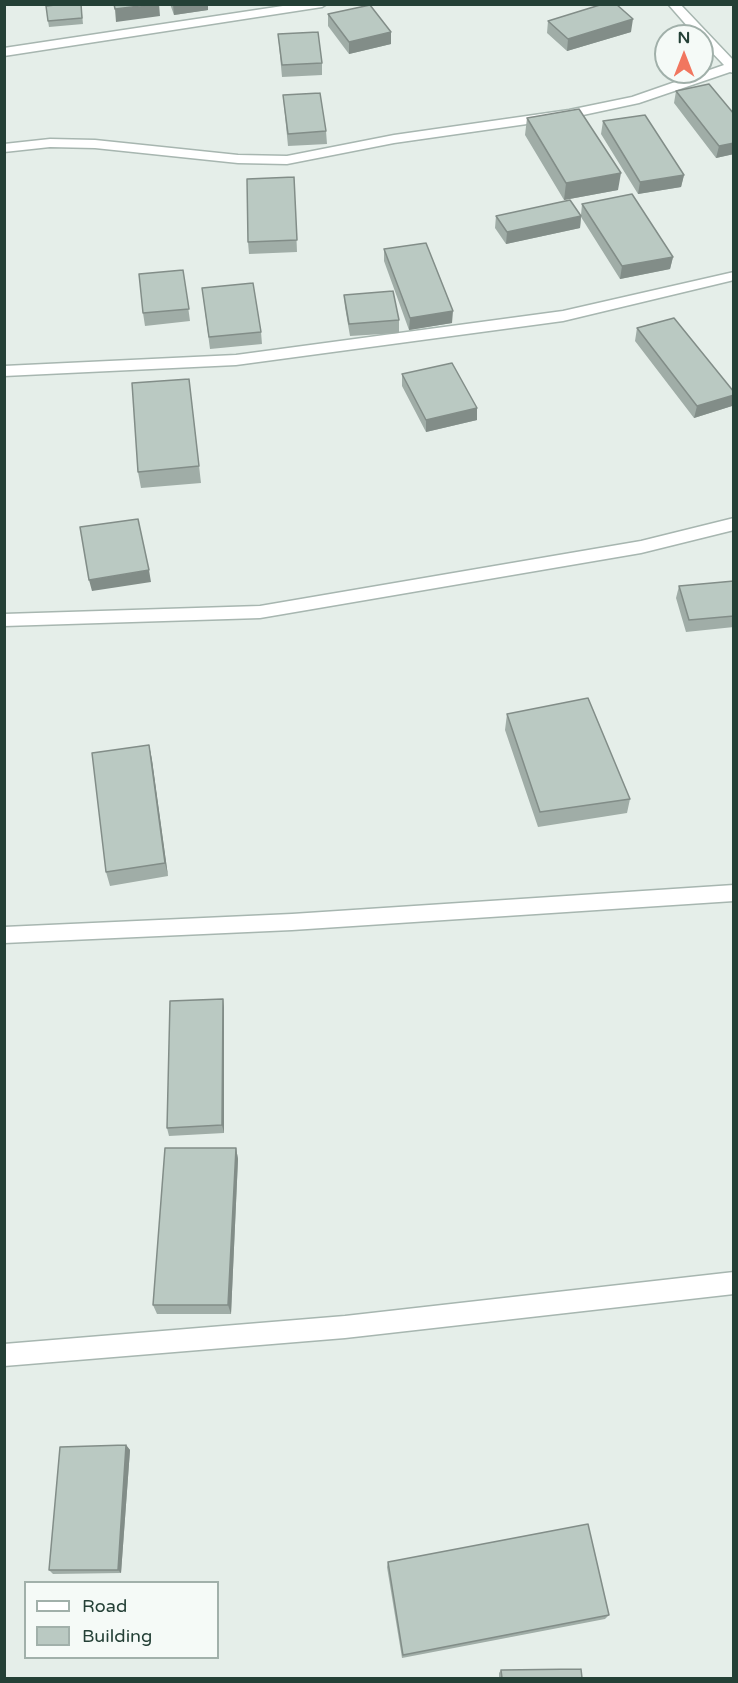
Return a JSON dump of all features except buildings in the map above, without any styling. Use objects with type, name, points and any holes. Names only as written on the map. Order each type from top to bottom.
[{"type":"street","points":[[4,52],[322,4]]},
{"type":"street","points":[[4,148],[50,143],[95,144],[238,159],[286,160],[635,100],[733,67],[673,4]]},
{"type":"street","points":[[4,371],[236,360],[563,316],[734,276]]},
{"type":"street","points":[[4,620],[260,612],[641,547],[734,525]]},
{"type":"street","points":[[4,935],[292,922],[734,893]]},
{"type":"street","points":[[4,1354],[345,1327],[734,1283]]}]
